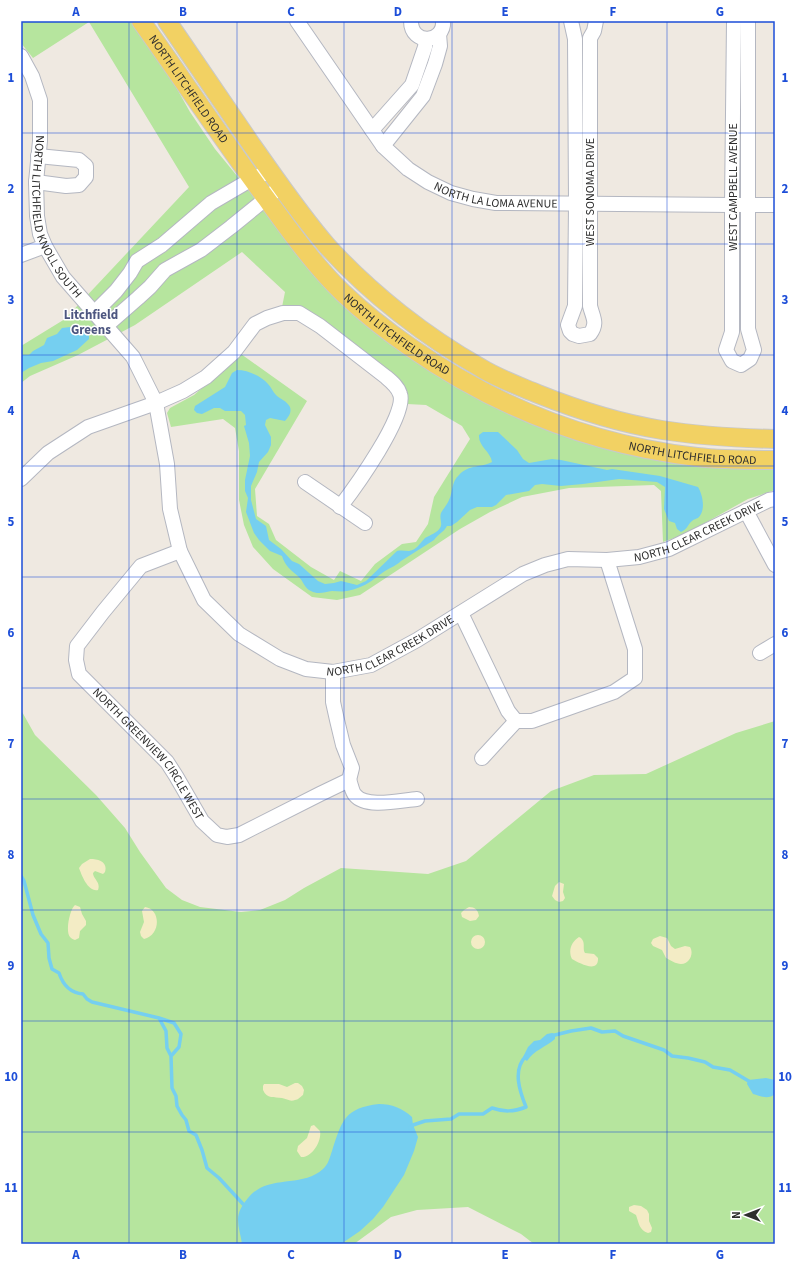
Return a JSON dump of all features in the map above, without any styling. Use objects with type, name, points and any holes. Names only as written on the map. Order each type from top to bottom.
[{"type":"main road","name":"NORTH LITCHFIELD ROAD","points":[[141,21],[252,180],[301,246],[358,308],[429,360],[485,393],[549,421],[577,431],[639,447],[698,457],[775,460]]},
{"type":"main road","name":"NORTH LITCHFIELD ROAD","points":[[167,21],[271,172],[328,247],[379,296],[411,322],[481,368],[527,390],[609,418],[659,430],[694,435],[729,438],[775,439]]},
{"type":"street","name":"NORTH LA LOMA AVENUE","points":[[297,21],[383,146],[408,169],[428,182],[451,193],[496,203],[775,205]]},
{"type":"street","points":[[412,21],[413,31],[421,38],[426,39],[436,37],[441,27]]},
{"type":"street","name":"WEST SONOMA DRIVE","points":[[571,21],[575,39],[576,103],[584,204],[590,281],[590,306],[595,323],[590,334],[579,336],[570,332],[568,325],[575,306],[575,281],[584,204],[590,102],[590,38],[594,31],[596,21]]},
{"type":"street","name":"WEST CAMPBELL AVENUE","points":[[734,21],[732,332],[726,350],[732,361],[741,365],[750,360],[754,350],[748,329],[748,21]]},
{"type":"street","points":[[383,146],[424,96],[440,46],[441,27]]},
{"type":"street","points":[[372,130],[412,85],[421,61],[426,39]]},
{"type":"street","name":"NORTH LITCHFIELD KNOLL SOUTH","points":[[21,56],[32,76],[40,100],[36,182],[37,216],[40,234],[45,246],[63,277],[133,357],[156,403]]},
{"type":"street","points":[[412,85],[425,91]]},
{"type":"street","points":[[734,89],[748,89]]},
{"type":"street","points":[[576,103],[590,102]]},
{"type":"street","points":[[36,182],[66,186],[80,185],[86,177],[86,166],[79,160],[38,156]]},
{"type":"street","points":[[95,312],[116,291],[137,261],[162,245],[211,203],[252,180],[271,172]]},
{"type":"street","points":[[106,326],[146,291],[165,270],[201,250],[281,186]]},
{"type":"street","points":[[21,255],[45,246]]},
{"type":"street","points":[[150,252],[165,270]]},
{"type":"street","points":[[130,273],[146,291]]},
{"type":"street","points":[[575,281],[590,281]]},
{"type":"street","points":[[732,285],[748,285]]},
{"type":"street","points":[[21,479],[48,453],[88,427],[156,403],[183,391],[206,377],[234,352],[255,324],[283,313],[299,313],[320,326],[395,384],[401,395],[399,411],[387,436],[353,490],[340,507]]},
{"type":"street","name":"NORTH CLEAR CREEK DRIVE","points":[[156,403],[167,464],[170,508],[180,552],[204,600],[239,634],[280,659],[306,669],[333,672],[370,665],[417,640],[462,613],[493,591],[523,574],[546,565],[568,559],[607,560],[639,557],[669,549],[769,500],[775,499]]},
{"type":"street","points":[[305,482],[365,523]]},
{"type":"street","points":[[746,511],[775,565]]},
{"type":"street","name":"NORTH GREENVIEW CIRCLE WEST","points":[[180,552],[142,566],[103,612],[77,646],[76,660],[80,674],[167,762],[202,821],[217,835],[228,837],[240,835],[349,780]]},
{"type":"street","points":[[482,758],[516,721],[532,721],[606,695],[614,692],[635,678],[635,649],[607,560]]},
{"type":"street","points":[[462,613],[508,711],[516,721]]},
{"type":"street","points":[[760,653],[775,644]]},
{"type":"street","points":[[333,672],[333,702],[343,745],[352,768],[349,780],[355,795],[374,803],[417,799]]},
{"type":"green space","points":[[21,21],[132,21],[167,71],[190,112],[215,149],[323,281],[533,422],[775,465],[775,490],[748,499],[685,534],[663,542],[661,491],[654,485],[569,488],[522,497],[490,512],[460,529],[360,595],[337,600],[312,597],[273,569],[253,547],[244,525],[239,500],[239,451],[235,428],[223,419],[171,427],[167,413],[170,408],[194,395],[241,354],[307,401],[255,489],[257,516],[269,524],[276,540],[311,567],[334,580],[340,571],[361,581],[375,564],[402,544],[416,542],[428,524],[434,497],[470,439],[462,426],[426,405],[407,404],[403,391],[282,307],[285,292],[242,252],[135,325],[78,355],[30,376],[21,383],[21,346],[65,319],[189,187],[89,22],[33,58],[21,43]]},
{"type":"green space","points":[[21,710],[35,735],[96,795],[125,828],[166,888],[182,900],[200,907],[241,912],[260,910],[285,900],[341,868],[428,874],[466,861],[551,791],[594,775],[646,774],[736,733],[775,721],[775,1244],[534,1244],[521,1234],[468,1207],[417,1210],[391,1217],[354,1244],[21,1244]]},
{"type":"sand","points":[[90,859],[99,860],[104,863],[106,869],[103,874],[95,871],[93,873],[98,883],[98,890],[91,889],[88,886],[79,868]]},
{"type":"sand","points":[[559,882],[564,884],[563,892],[565,898],[563,901],[559,902],[552,896],[555,886]]},
{"type":"sand","points":[[75,905],[80,907],[86,921],[86,925],[80,931],[79,938],[75,940],[70,937],[68,925],[70,915]]},
{"type":"sand","points":[[145,907],[154,912],[157,922],[154,933],[150,937],[144,939],[140,932],[144,922],[142,911]]},
{"type":"sand","points":[[469,907],[475,908],[478,912],[479,916],[476,920],[470,921],[462,917],[461,913]]},
{"type":"sand","points":[[478,935],[483,937],[485,942],[483,947],[478,949],[473,947],[471,942],[473,937]]},
{"type":"sand","points":[[660,936],[667,938],[671,946],[675,949],[685,946],[690,947],[692,952],[689,960],[684,964],[679,964],[666,958],[662,950],[653,946],[651,943],[653,939]]},
{"type":"sand","points":[[579,937],[583,942],[585,953],[594,954],[598,958],[595,965],[588,966],[572,959],[570,953],[571,947],[574,941]]},
{"type":"sand","points":[[295,1083],[302,1086],[304,1090],[303,1095],[297,1100],[293,1101],[269,1096],[263,1090],[264,1084],[279,1084],[287,1087]]},
{"type":"sand","points":[[314,1125],[320,1131],[318,1144],[309,1155],[301,1157],[297,1151],[298,1146],[307,1138],[311,1126]]},
{"type":"sand","points":[[634,1205],[641,1206],[647,1210],[652,1228],[651,1232],[645,1232],[640,1226],[636,1215],[629,1211],[629,1207]]},
{"type":"water","points":[[78,326],[84,328],[89,333],[89,339],[77,350],[53,361],[41,363],[21,373],[21,355],[29,355],[44,345],[47,338],[57,334],[62,328]]},
{"type":"water","points":[[237,370],[250,372],[262,378],[276,395],[290,407],[289,415],[285,421],[270,418],[266,420],[265,425],[271,437],[271,445],[268,452],[259,462],[257,472],[251,486],[251,500],[256,519],[266,526],[269,540],[281,549],[292,561],[299,564],[318,581],[325,584],[341,581],[357,585],[366,581],[397,551],[409,551],[414,549],[425,538],[439,530],[441,526],[441,513],[449,500],[456,478],[467,469],[492,462],[479,439],[479,435],[483,432],[498,432],[517,450],[523,459],[529,463],[552,459],[561,460],[607,470],[612,469],[660,476],[698,487],[703,503],[701,515],[690,522],[685,530],[681,532],[677,529],[675,523],[669,521],[664,509],[665,487],[657,482],[619,479],[561,486],[542,484],[535,485],[529,491],[506,495],[492,507],[477,507],[470,510],[457,522],[451,526],[447,526],[434,540],[364,586],[345,591],[314,592],[307,589],[299,577],[285,563],[282,556],[270,551],[254,533],[246,512],[248,498],[245,491],[245,480],[250,456],[249,443],[244,426],[246,425],[245,415],[241,411],[225,411],[220,408],[214,408],[202,414],[197,413],[194,410],[195,406],[225,387],[232,373]]},
{"type":"water","points":[[547,1034],[555,1034],[555,1039],[552,1042],[533,1054],[527,1061],[524,1059],[523,1057],[528,1047],[534,1041],[540,1040]]},
{"type":"water","points":[[766,1078],[775,1080],[775,1094],[767,1097],[753,1094],[747,1084],[748,1080]]},
{"type":"water","points":[[379,1104],[397,1107],[412,1117],[413,1125],[418,1137],[404,1175],[383,1207],[373,1219],[360,1231],[341,1244],[242,1244],[238,1217],[244,1203],[252,1194],[265,1186],[307,1178],[323,1169],[329,1161],[342,1124],[346,1118],[358,1109]]},
{"type":"waterway","points":[[21,876],[24,881],[33,915],[41,934],[48,943],[49,958],[52,969],[59,973],[65,985],[74,992],[83,994],[92,1002],[174,1023],[181,1034],[179,1047],[171,1056]]},
{"type":"waterway","points":[[159,1018],[166,1031],[167,1048],[171,1056],[172,1088],[176,1096],[177,1106],[186,1120],[189,1131],[196,1135],[207,1168],[219,1178],[243,1204],[247,1206]]},
{"type":"waterway","points":[[551,1036],[591,1028],[602,1032],[615,1031],[623,1036],[664,1050],[672,1056],[705,1062],[713,1067],[730,1070],[752,1083]]},
{"type":"waterway","points":[[410,1128],[413,1125],[425,1121],[451,1119],[459,1114],[483,1114],[492,1108],[509,1111],[526,1107],[518,1081],[519,1068],[526,1056]]},
{"type":"district","name":"Litchfield Greens","points":[[91,322]]}]
